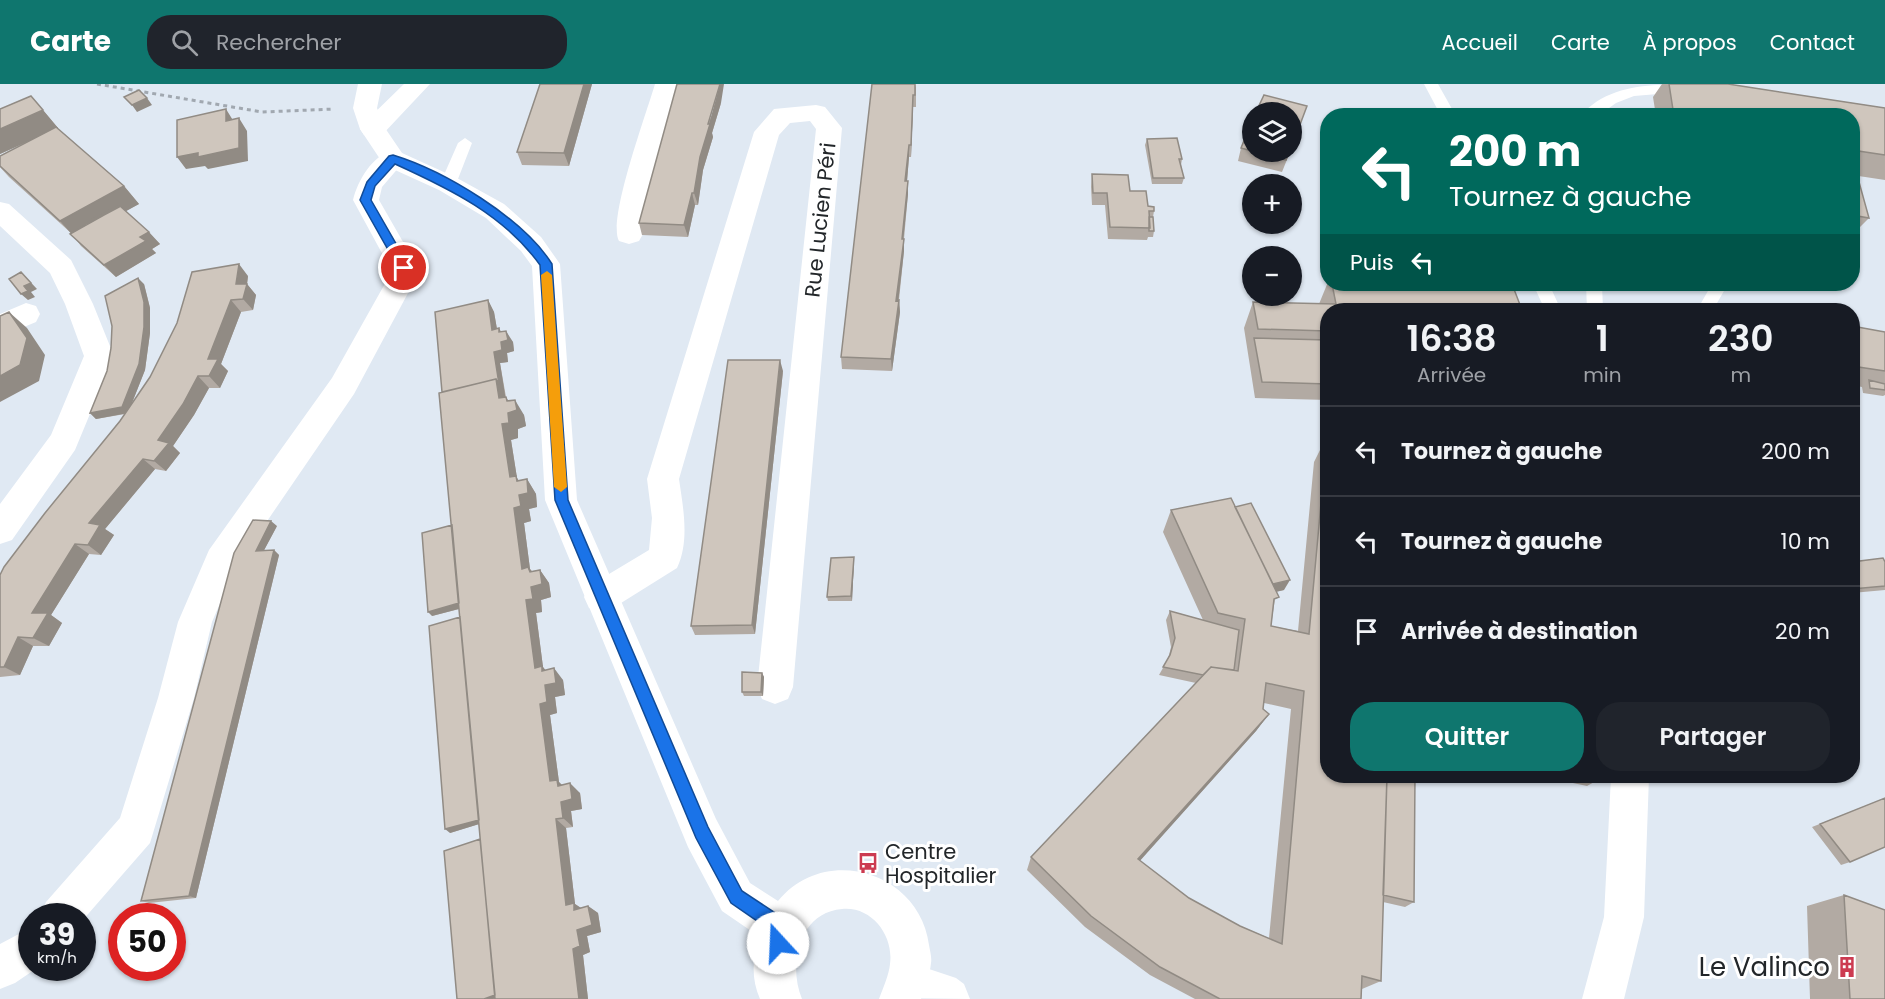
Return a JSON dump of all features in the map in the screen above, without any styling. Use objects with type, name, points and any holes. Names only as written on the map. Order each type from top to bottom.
[{"type":"street","points":[[418,84],[369,107],[393,159],[448,184],[495,212],[531,244],[546,264],[561,500],[702,833],[736,897],[783,928]]},
{"type":"street","points":[[629,234],[631,210],[667,84]]},
{"type":"street","name":"Rue Lucien Péri","points":[[601,597],[665,558],[668,518],[663,479],[767,132],[783,115],[816,113],[829,128],[775,687]]},
{"type":"street","points":[[71,903],[136,829],[176,698],[195,622],[221,560],[343,386],[401,280],[404,268],[366,200],[370,184],[393,159]]},
{"type":"street","points":[[0,211],[61,267],[79,304],[99,356],[64,441],[0,530]]},
{"type":"street","points":[[0,327],[26,314]]},
{"type":"street","points":[[1602,999],[1624,917],[1630,783]]},
{"type":"street","points":[[781,999],[774,976],[774,957],[783,928],[796,910],[814,897],[834,889],[857,889],[879,897],[897,912],[908,933],[912,958],[904,991],[941,993],[949,999]]},
{"type":"street","points":[[0,969],[18,957]]},
{"type":"lane","points":[[1431,84],[1444,108]]},
{"type":"lane","points":[[1598,108],[1614,96],[1638,90],[1660,89],[1706,95]]},
{"type":"lane","points":[[448,184],[465,143]]},
{"type":"path","points":[[98,84],[262,112],[369,107]]},
{"type":"building","points":[[540,84],[584,84],[564,153],[517,152]]},
{"type":"building","points":[[677,84],[720,84],[700,157],[694,193],[692,193],[684,225],[639,223]]},
{"type":"building","points":[[872,84],[915,84],[911,145],[909,145],[905,181],[908,181],[902,239],[904,239],[896,301],[899,300],[891,359],[841,357]]},
{"type":"building","points":[[1669,84],[1728,84],[1885,108],[1885,155],[1860,151],[1860,108],[1673,108]]},
{"type":"building","points":[[139,90],[147,98],[132,105],[124,97]]},
{"type":"building","points":[[1264,95],[1291,102],[1261,102]]},
{"type":"building","points":[[31,96],[43,110],[0,129],[0,109]]},
{"type":"building","points":[[1302,105],[1307,106],[1302,119]]},
{"type":"building","points":[[226,109],[226,121],[239,118],[239,148],[198,157],[198,153],[177,157],[177,120]]},
{"type":"building","points":[[56,127],[124,186],[60,221],[0,166],[0,156]]},
{"type":"building","points":[[1177,138],[1184,178],[1153,178],[1147,139]]},
{"type":"building","points":[[1092,174],[1128,175],[1130,191],[1146,191],[1148,206],[1154,207],[1154,211],[1149,211],[1150,228],[1110,227],[1107,193],[1093,193]]},
{"type":"building","points":[[1860,186],[1869,218],[1860,216]]},
{"type":"building","points":[[118,206],[119,207],[86,223]]},
{"type":"building","points":[[120,206],[149,232],[140,237],[146,241],[104,265],[70,234]]},
{"type":"building","points":[[1149,217],[1153,217],[1154,231],[1149,231]]},
{"type":"building","points":[[239,264],[236,284],[247,284],[243,299],[231,300],[208,359],[218,359],[209,376],[198,376],[183,404],[158,440],[169,443],[154,461],[143,459],[89,523],[100,525],[88,545],[75,544],[32,613],[48,613],[33,638],[18,637],[4,667],[0,667],[0,575],[4,567],[120,421],[150,377],[177,323],[192,272]]},
{"type":"building","points":[[21,272],[31,283],[24,286],[28,291],[21,294],[9,279]]},
{"type":"building","points":[[138,278],[144,302],[144,327],[139,364],[122,407],[90,413],[107,371],[111,348],[112,326],[105,296]]},
{"type":"building","points":[[1333,291],[1515,291],[1519,303],[1336,303]]},
{"type":"building","points":[[488,300],[492,330],[499,328],[499,332],[506,331],[508,340],[501,342],[502,350],[494,352],[499,384],[496,379],[442,392],[435,312]]},
{"type":"building","points":[[1320,304],[1320,331],[1258,329],[1254,306]]},
{"type":"building","points":[[9,312],[27,338],[20,365],[0,376],[0,316]]},
{"type":"building","points":[[1860,327],[1885,332],[1885,371],[1860,367]]},
{"type":"building","points":[[1254,338],[1320,340],[1320,384],[1262,382]]},
{"type":"building","points":[[728,360],[780,360],[752,625],[691,626]]},
{"type":"building","points":[[496,379],[499,398],[506,397],[507,401],[515,400],[517,410],[508,413],[509,423],[502,424],[510,477],[516,476],[517,481],[527,479],[528,493],[519,495],[521,506],[514,508],[522,569],[528,567],[530,572],[540,570],[542,584],[531,587],[533,599],[526,600],[535,668],[542,666],[542,671],[554,668],[556,683],[545,685],[547,702],[540,704],[550,781],[557,780],[558,786],[570,783],[572,799],[561,802],[563,818],[556,819],[566,905],[574,903],[574,910],[588,906],[592,925],[577,930],[580,946],[573,949],[579,999],[495,999],[439,393]]},
{"type":"building","points":[[1869,380],[1885,384],[1885,390],[1870,388]]},
{"type":"building","points":[[1231,498],[1279,597],[1274,599],[1271,626],[1309,634],[1320,514],[1320,783],[1387,783],[1381,981],[1362,976],[1361,999],[1220,999],[1160,967],[1091,916],[1031,857],[1211,667],[1238,671],[1245,619],[1218,613],[1171,510]],"holes":[[[1266,683],[1304,691],[1282,944],[1240,926],[1189,898],[1138,859],[1269,714],[1263,709]]]},
{"type":"building","points":[[1251,503],[1290,580],[1273,584],[1235,507]]},
{"type":"building","points":[[253,520],[271,521],[256,551],[274,550],[189,896],[141,901],[234,553]]},
{"type":"building","points":[[452,525],[459,603],[428,612],[422,533]]},
{"type":"building","points":[[854,557],[851,596],[827,597],[831,558]]},
{"type":"building","points":[[1883,558],[1885,586],[1860,588],[1860,561]]},
{"type":"building","points":[[1170,611],[1239,630],[1234,670],[1211,667],[1203,675],[1163,667],[1170,655],[1175,638]]},
{"type":"building","points":[[460,617],[479,820],[445,829],[429,626]]},
{"type":"building","points":[[742,672],[762,673],[761,692],[742,692]]},
{"type":"building","points":[[1387,783],[1415,783],[1414,902],[1383,895]]},
{"type":"building","points":[[1885,798],[1885,847],[1850,862],[1820,824]]},
{"type":"building","points":[[480,839],[495,995],[484,999],[457,999],[444,851]]},
{"type":"building","points":[[1844,895],[1885,910],[1885,999],[1850,999]]},
{"type":"slow traffic","points":[[547,275],[561,487]]},
{"type":"place","name":"Centre Hospitalier","points":[[868,863]]},
{"type":"place","name":"Le Valinco","points":[[1847,967]]},
{"type":"route","points":[[404,268],[366,200],[370,184],[393,159],[448,184],[495,212],[531,244],[546,264],[561,500],[702,833],[736,897],[783,928],[778,943]]}]
